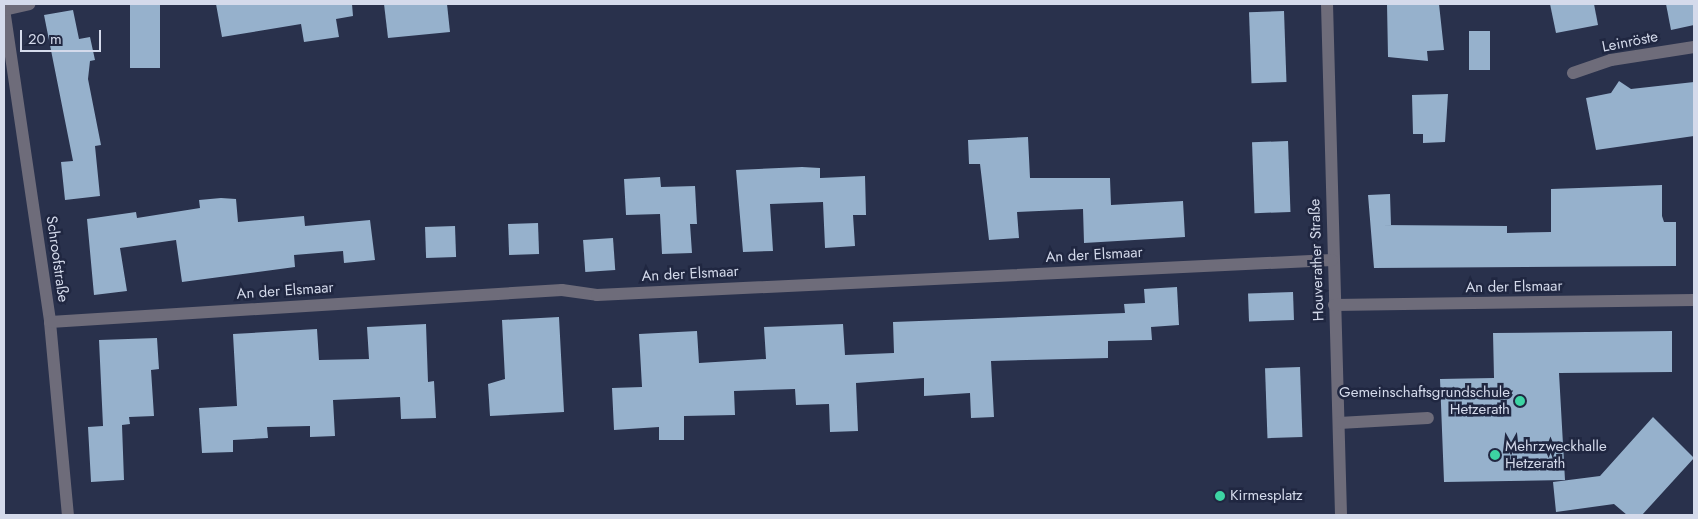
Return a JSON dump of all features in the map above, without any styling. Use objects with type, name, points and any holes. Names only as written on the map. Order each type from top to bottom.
[{"type":"street","points":[[4,10],[29,4]]},
{"type":"street","name":"Houverather Straße","points":[[1328,4],[1332,260],[1341,515]]},
{"type":"street","name":"Schroofstraße","points":[[4,10],[50,322],[68,515]]},
{"type":"street","name":"Leinröste","points":[[1573,73],[1611,60],[1694,46]]},
{"type":"street","name":"An der Elsmaar","points":[[50,322],[562,290],[607,294],[1332,260]]},
{"type":"street","name":"An der Elsmaar","points":[[1334,305],[1694,300]]},
{"type":"street","points":[[1339,423],[1428,418]]},
{"type":"building","points":[[130,4],[160,4],[160,68],[130,68]]},
{"type":"building","points":[[216,4],[352,4],[353,16],[336,19],[339,37],[304,42],[301,24],[222,37]]},
{"type":"building","points":[[384,4],[447,4],[450,32],[388,38]]},
{"type":"building","points":[[1387,4],[1439,4],[1444,50],[1427,51],[1428,61],[1388,57]]},
{"type":"building","points":[[1550,4],[1594,4],[1598,25],[1556,33]]},
{"type":"building","points":[[1666,4],[1694,4],[1694,25],[1671,30]]},
{"type":"building","points":[[73,10],[79,39],[90,37],[95,60],[90,61],[88,79],[101,145],[95,146],[100,196],[65,200],[61,162],[73,161],[44,15]]},
{"type":"building","points":[[1284,11],[1286,82],[1251,83],[1249,12]]},
{"type":"building","points":[[1469,31],[1490,31],[1490,70],[1469,70]]},
{"type":"building","points":[[1619,81],[1631,89],[1694,82],[1694,136],[1596,150],[1586,98],[1611,93]]},
{"type":"building","points":[[1448,94],[1445,142],[1423,143],[1423,134],[1413,134],[1412,95]]},
{"type":"building","points":[[1028,137],[1030,178],[1110,178],[1111,205],[1183,201],[1185,237],[1084,243],[1083,209],[1017,212],[1019,238],[989,240],[980,164],[969,164],[968,140]]},
{"type":"building","points":[[1288,141],[1290,212],[1254,213],[1252,142]]},
{"type":"building","points":[[820,168],[820,178],[865,176],[866,215],[853,215],[855,246],[825,248],[823,202],[770,204],[773,251],[743,252],[736,170]]},
{"type":"building","points":[[660,177],[661,187],[695,186],[697,224],[690,224],[692,253],[662,254],[660,214],[626,215],[624,179]]},
{"type":"building","points":[[1662,185],[1662,216],[1664,222],[1676,222],[1676,266],[1374,268],[1368,195],[1390,194],[1391,225],[1381,225],[1507,226],[1507,233],[1551,232],[1551,189]]},
{"type":"building","points":[[236,199],[238,222],[304,216],[305,226],[370,220],[375,260],[344,263],[343,251],[294,255],[295,267],[182,282],[176,240],[120,248],[127,291],[94,295],[87,219],[136,212],[137,218],[200,208],[199,200]]},
{"type":"building","points":[[538,223],[539,254],[509,255],[508,224]]},
{"type":"building","points":[[455,226],[456,257],[426,258],[425,227]]},
{"type":"building","points":[[613,238],[615,270],[585,272],[583,240]]},
{"type":"building","points":[[1177,287],[1179,325],[1151,327],[1152,340],[1108,341],[1108,358],[991,361],[994,417],[971,418],[970,393],[924,396],[924,378],[856,383],[858,431],[830,432],[829,404],[796,405],[795,389],[734,391],[735,415],[684,416],[684,440],[659,440],[659,427],[614,430],[612,388],[642,387],[639,334],[697,331],[699,363],[766,359],[764,327],[843,324],[845,355],[894,353],[893,322],[1125,313],[1124,304],[1145,303],[1144,289]]},
{"type":"building","points":[[1293,292],[1294,320],[1249,322],[1248,294]]},
{"type":"building","points":[[559,317],[564,412],[490,416],[488,384],[505,379],[502,320]]},
{"type":"building","points":[[426,324],[428,382],[434,381],[436,418],[401,419],[400,397],[333,400],[335,436],[310,437],[310,426],[267,427],[268,438],[233,440],[233,452],[202,453],[199,408],[237,406],[233,334],[317,329],[319,360],[369,359],[367,327]]},
{"type":"building","points":[[1672,331],[1672,372],[1559,373],[1565,480],[1444,482],[1440,379],[1494,378],[1493,333]]},
{"type":"building","points":[[157,338],[159,369],[151,370],[154,416],[129,417],[130,424],[122,425],[124,480],[91,482],[88,427],[103,426],[99,340]]},
{"type":"building","points":[[1300,367],[1302,437],[1267,438],[1265,368]]},
{"type":"building","points":[[1653,417],[1694,458],[1642,515],[1627,515],[1614,504],[1556,512],[1553,482],[1600,476]]},
{"type":"place","name":"Gemeinschaftsgrundschule Hetzerath","points":[[1520,401]]},
{"type":"place","name":"Mehrzweckhalle Hetzerath","points":[[1495,455]]},
{"type":"place","name":"Kirmesplatz","points":[[1220,496]]}]
